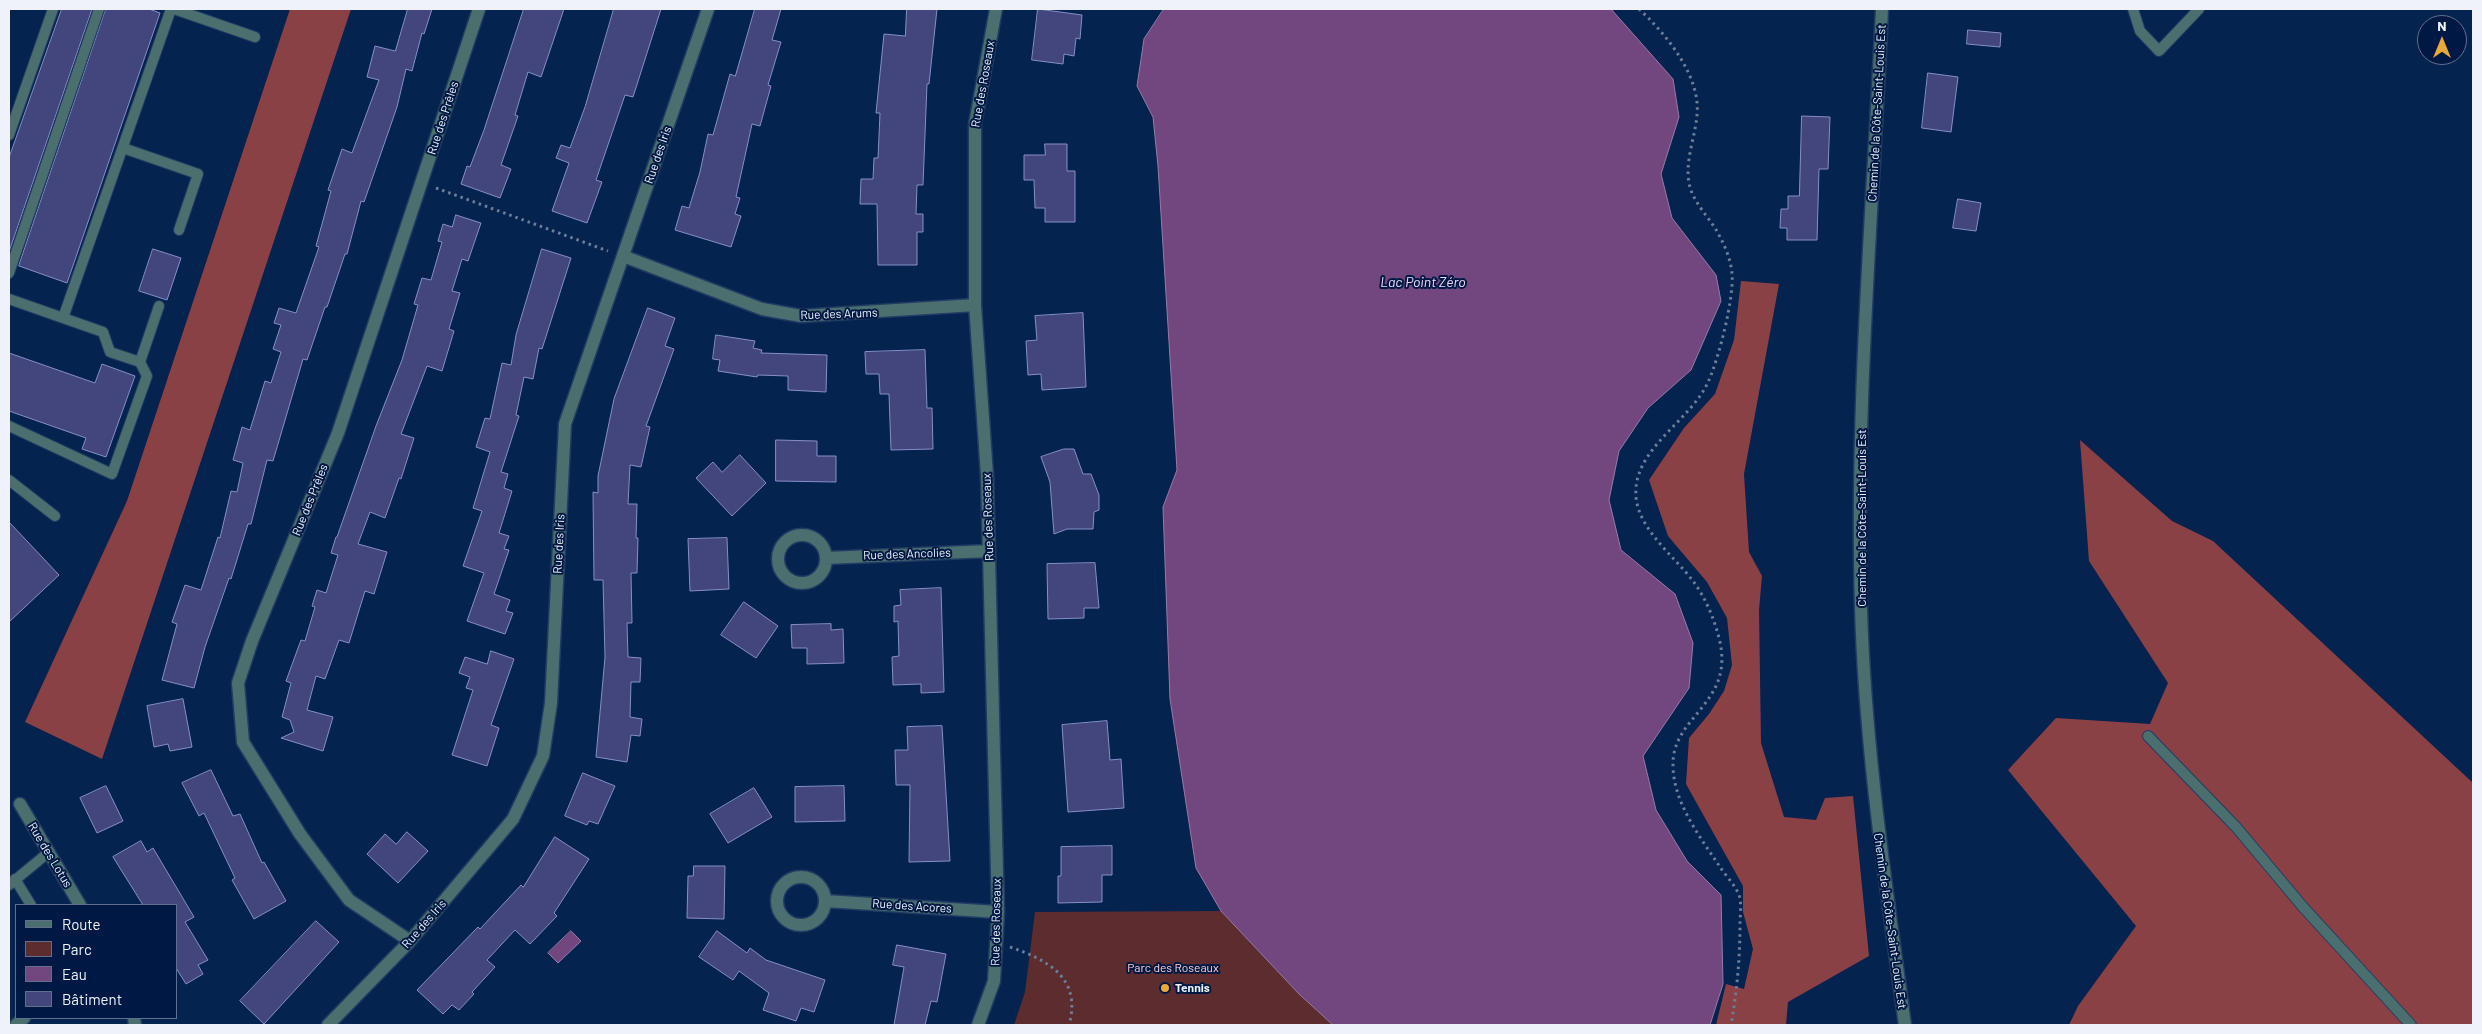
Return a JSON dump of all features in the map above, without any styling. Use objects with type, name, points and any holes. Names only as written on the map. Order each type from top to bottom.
[{"type":"street","name":"Rue des Prêles","points":[[410,940],[349,900],[300,834],[243,742],[238,683],[252,642],[338,433],[479,9]]},
{"type":"street","name":"Rue des Iris","points":[[328,1025],[410,940],[514,819],[543,756],[551,703],[565,424],[708,9]]},
{"type":"street","name":"Rue des Roseaux","points":[[978,1025],[994,982],[998,912],[987,475],[975,305],[975,124],[996,9]]},
{"type":"street","name":"Chemin de la Côte-Saint-Louis Est","points":[[1882,9],[1863,389],[1861,592],[1872,780],[1905,1025]]},
{"type":"street","name":"Rue des Arums","points":[[623,256],[762,309],[801,316],[975,305]]},
{"type":"street","name":"Rue des Ancolies","points":[[826,558],[988,551]]},
{"type":"street","name":"Rue des Lotus","points":[[20,804],[49,852],[76,904]]},
{"type":"street","name":"Rue des Acores","points":[[826,901],[998,912]]},
{"type":"lane","points":[[9,135],[54,9]]},
{"type":"lane","points":[[9,272],[99,9]]},
{"type":"lane","points":[[63,318],[173,9],[255,37]]},
{"type":"lane","points":[[2133,9],[2140,32],[2159,51],[2199,9]]},
{"type":"lane","points":[[123,148],[198,174],[179,230]]},
{"type":"lane","points":[[9,298],[103,332],[110,352],[140,362],[147,376],[112,474],[9,426]]},
{"type":"lane","points":[[140,362],[159,306]]},
{"type":"lane","points":[[9,480],[55,516]]},
{"type":"lane","points":[[2148,736],[2236,827],[2304,907],[2411,1025]]},
{"type":"lane","points":[[30,904],[12,882],[49,852]]},
{"type":"path","points":[[1639,9],[1655,25],[1673,48],[1694,87],[1698,113],[1689,165],[1690,187],[1698,204],[1722,239],[1732,275],[1727,310],[1709,380],[1694,405],[1647,458],[1639,475],[1636,491],[1638,508],[1645,522],[1699,589],[1711,614],[1721,647],[1722,664],[1719,679],[1709,699],[1677,741],[1673,754],[1673,770],[1677,790],[1685,810],[1739,896],[1739,980],[1731,1025]]},
{"type":"path","points":[[421,183],[623,256]]},
{"type":"path","points":[[997,943],[1034,955],[1057,969],[1070,990],[1072,1004],[1069,1025]]},
{"type":"green space","name":"Parc des Roseaux","points":[[1221,911],[1299,994],[1333,1025],[1014,1025],[1025,992],[1035,912]]},
{"type":"shaded area","points":[[290,9],[351,9],[102,759],[25,722],[127,501]]},
{"type":"shaded area","points":[[1741,281],[1779,284],[1744,474],[1749,552],[1762,576],[1759,610],[1761,743],[1784,817],[1816,820],[1825,798],[1853,796],[1869,956],[1788,1002],[1786,1025],[1716,1025],[1726,984],[1744,989],[1753,949],[1743,912],[1743,886],[1686,784],[1689,738],[1709,714],[1724,691],[1732,665],[1727,618],[1707,582],[1668,536],[1649,480],[1684,428],[1715,394],[1734,340]]},
{"type":"shaded area","points":[[2080,440],[2172,521],[2213,541],[2473,783],[2473,1025],[2069,1025],[2078,1006],[2136,926],[2008,770],[2056,718],[2150,724],[2168,683],[2089,561]]},
{"type":"water","name":"Lac Point Zéro","points":[[1164,9],[1611,9],[1673,79],[1679,117],[1661,174],[1672,218],[1716,275],[1721,301],[1691,370],[1648,408],[1619,451],[1609,500],[1621,550],[1675,594],[1693,643],[1689,688],[1643,756],[1656,810],[1687,861],[1721,895],[1723,984],[1710,1025],[1333,1025],[1299,994],[1221,911],[1196,868],[1170,699],[1163,507],[1177,470],[1158,166],[1153,117],[1137,86],[1144,39]]},
{"type":"water","points":[[571,931],[581,941],[558,963],[548,953]]},
{"type":"building","points":[[62,9],[92,9],[9,252],[9,158]]},
{"type":"building","points":[[106,9],[149,9],[160,13],[67,283],[19,266]]},
{"type":"building","points":[[408,9],[432,9],[424,34],[422,33],[412,71],[406,69],[397,107],[364,202],[361,201],[347,254],[345,254],[327,307],[325,307],[307,360],[303,359],[273,461],[267,460],[251,524],[248,524],[231,579],[229,578],[205,647],[194,688],[162,680],[177,624],[172,622],[185,585],[201,590],[218,537],[220,538],[231,491],[237,492],[243,463],[233,460],[242,427],[250,430],[265,381],[271,383],[281,352],[273,349],[281,325],[274,323],[279,308],[296,313],[319,247],[316,246],[331,191],[328,190],[342,149],[352,153],[379,80],[367,77],[375,46],[395,51]]},
{"type":"building","points":[[524,9],[564,9],[541,77],[528,72],[515,115],[518,116],[501,165],[511,169],[500,198],[461,184],[467,166],[470,167],[484,130]]},
{"type":"building","points":[[614,9],[661,9],[633,97],[625,95],[596,180],[602,182],[587,223],[552,211],[569,163],[556,158],[561,145],[570,148],[585,107]]},
{"type":"building","points":[[755,9],[781,9],[772,40],[781,42],[768,85],[771,86],[760,126],[752,124],[736,197],[740,198],[735,214],[741,216],[731,247],[675,230],[682,206],[689,208],[700,172],[708,134],[713,135],[730,74],[735,76]]},
{"type":"building","points":[[907,9],[937,9],[929,84],[927,84],[923,185],[917,185],[916,214],[923,214],[923,232],[917,232],[917,265],[878,265],[877,204],[860,204],[861,179],[873,179],[874,158],[878,158],[880,113],[876,113],[884,34],[905,36]]},
{"type":"building","points":[[1038,9],[1082,15],[1080,39],[1076,38],[1074,56],[1064,54],[1063,64],[1032,60]]},
{"type":"building","points":[[1968,30],[2001,33],[2000,47],[1967,44]]},
{"type":"building","points":[[1928,73],[1958,77],[1951,132],[1922,128]]},
{"type":"building","points":[[1802,116],[1830,117],[1828,169],[1819,169],[1817,240],[1787,240],[1787,228],[1780,228],[1781,209],[1788,209],[1788,196],[1799,196]]},
{"type":"building","points":[[1045,144],[1067,144],[1067,171],[1075,171],[1075,222],[1045,222],[1045,208],[1035,208],[1034,180],[1024,180],[1024,155],[1045,155]]},
{"type":"building","points":[[1958,199],[1981,203],[1976,231],[1953,228]]},
{"type":"building","points":[[456,215],[481,223],[468,261],[462,259],[452,291],[460,293],[449,329],[454,331],[442,371],[427,366],[401,434],[414,438],[401,479],[399,478],[385,518],[370,512],[358,544],[387,552],[374,594],[365,591],[349,643],[339,640],[325,679],[316,676],[307,710],[333,717],[323,751],[281,738],[294,732],[290,720],[282,717],[291,683],[286,681],[301,640],[305,641],[315,607],[312,606],[317,590],[326,593],[338,555],[331,553],[376,426],[402,360],[418,305],[414,304],[422,278],[431,280],[442,242],[438,241],[443,224],[452,227]]},
{"type":"building","points":[[153,249],[181,258],[167,300],[139,291]]},
{"type":"building","points":[[542,249],[571,258],[542,349],[539,348],[533,379],[524,377],[516,415],[519,416],[501,472],[508,474],[504,488],[512,491],[499,533],[509,536],[504,549],[509,550],[494,594],[510,600],[506,611],[513,613],[505,634],[467,621],[484,573],[463,566],[482,511],[473,508],[490,452],[476,447],[485,418],[490,419],[502,363],[511,365],[516,335]]},
{"type":"building","points":[[648,308],[675,318],[665,346],[674,349],[646,426],[650,427],[641,467],[630,465],[628,504],[637,504],[636,538],[638,538],[637,573],[631,573],[632,623],[627,623],[628,657],[641,658],[640,682],[631,682],[630,717],[642,719],[640,736],[631,735],[627,762],[596,757],[605,657],[603,580],[594,580],[593,492],[598,493],[598,476],[614,399]]},
{"type":"building","points":[[1083,313],[1086,387],[1042,390],[1041,374],[1028,375],[1026,341],[1037,340],[1035,316]]},
{"type":"building","points":[[716,335],[755,341],[753,348],[762,350],[761,353],[827,355],[826,392],[788,390],[788,376],[758,375],[757,377],[718,371],[720,360],[713,359]]},
{"type":"building","points":[[925,350],[927,408],[932,408],[933,449],[891,450],[889,394],[880,394],[879,374],[866,374],[865,352]]},
{"type":"building","points":[[9,353],[95,383],[102,364],[135,376],[106,457],[82,449],[86,438],[9,411]]},
{"type":"building","points":[[776,440],[817,441],[817,456],[836,456],[836,482],[776,481]]},
{"type":"building","points":[[1064,449],[1074,449],[1083,474],[1091,474],[1099,495],[1099,510],[1094,512],[1093,529],[1067,529],[1054,534],[1050,482],[1041,457]]},
{"type":"building","points":[[740,455],[766,483],[732,516],[696,478],[713,462],[722,472]]},
{"type":"building","points":[[9,522],[59,575],[9,622]]},
{"type":"building","points":[[727,538],[729,589],[690,591],[688,539]]},
{"type":"building","points":[[1095,563],[1099,608],[1084,608],[1084,618],[1048,619],[1047,564]]},
{"type":"building","points":[[941,588],[944,692],[921,693],[921,684],[893,685],[892,657],[899,656],[898,621],[894,622],[894,606],[901,605],[900,590]]},
{"type":"building","points":[[744,602],[778,626],[756,658],[721,635]]},
{"type":"building","points":[[831,624],[831,630],[843,629],[844,663],[807,664],[807,648],[792,648],[791,625]]},
{"type":"building","points":[[491,651],[514,659],[491,725],[499,728],[487,766],[452,755],[473,690],[466,688],[470,677],[459,673],[465,657],[487,664]]},
{"type":"building","points":[[183,699],[192,747],[170,751],[168,744],[154,747],[147,706]]},
{"type":"building","points":[[1107,721],[1110,760],[1121,759],[1124,808],[1068,812],[1062,725]]},
{"type":"building","points":[[942,726],[950,861],[909,862],[910,785],[896,785],[895,750],[908,750],[907,727]]},
{"type":"building","points":[[211,770],[233,816],[240,814],[262,863],[264,862],[286,901],[254,919],[232,880],[235,878],[204,813],[199,816],[182,783]]},
{"type":"building","points":[[583,773],[615,786],[598,824],[589,821],[587,825],[565,816]]},
{"type":"building","points":[[106,786],[123,821],[97,833],[80,798]]},
{"type":"building","points":[[844,786],[845,821],[795,822],[795,787]]},
{"type":"building","points":[[754,788],[772,817],[728,843],[710,814]]},
{"type":"building","points":[[407,832],[428,851],[398,883],[367,854],[385,834],[396,844]]},
{"type":"building","points":[[555,837],[589,859],[554,913],[557,916],[530,944],[515,930],[487,960],[495,967],[472,992],[474,994],[459,1010],[452,1005],[443,1014],[417,990],[478,927],[480,929],[521,885],[523,887]]},
{"type":"building","points":[[141,841],[147,852],[153,848],[194,917],[185,922],[208,960],[198,965],[203,974],[186,984],[178,971],[178,904],[142,904],[113,857]]},
{"type":"building","points":[[1112,846],[1112,875],[1102,875],[1102,902],[1058,903],[1058,876],[1061,876],[1061,847]]},
{"type":"building","points":[[694,866],[725,866],[724,919],[687,918],[688,876],[693,876]]},
{"type":"building","points":[[316,921],[339,942],[264,1024],[240,1001]]},
{"type":"building","points":[[717,931],[747,953],[750,948],[766,960],[825,980],[814,1012],[801,1008],[796,1021],[763,1010],[769,993],[739,971],[733,980],[699,957]]},
{"type":"building","points":[[897,945],[946,954],[937,1002],[931,1001],[925,1025],[894,1025],[904,967],[893,965]]},
{"type":"place","name":"Tennis","points":[[1165,988]]}]
